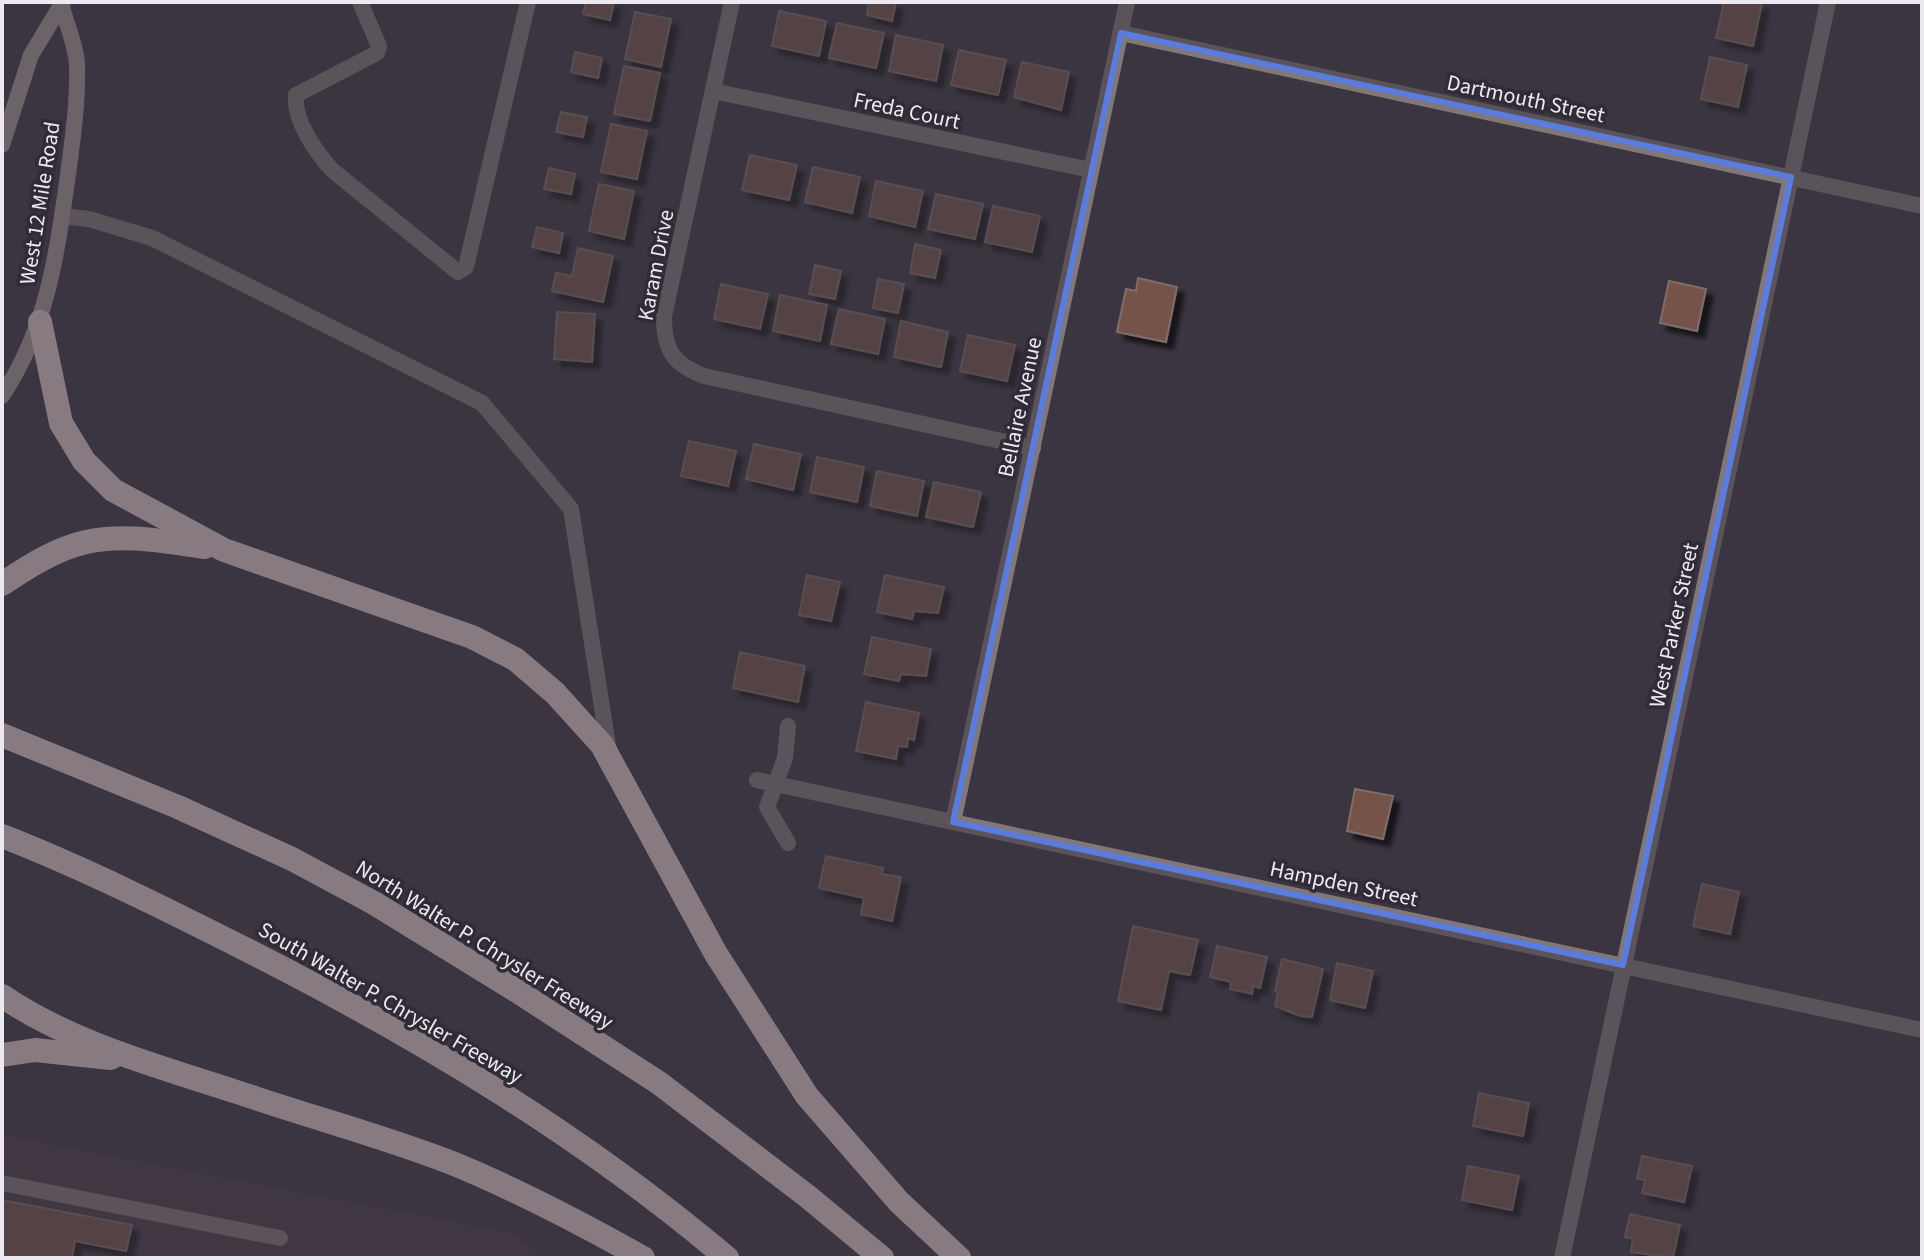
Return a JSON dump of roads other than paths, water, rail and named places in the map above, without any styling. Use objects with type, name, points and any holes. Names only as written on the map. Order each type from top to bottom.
[{"type":"highway","points":[[40,322],[61,423],[84,461],[113,490],[224,550],[472,637],[504,654],[555,693],[602,745],[716,954],[807,1096],[899,1202],[959,1258]]},
{"type":"highway","points":[[2,584],[37,562],[87,542],[129,538],[224,550]]},
{"type":"highway","name":"North Walter P. Chrysler Freeway","points":[[11,738],[178,807],[292,859],[439,941],[659,1083],[807,1196],[882,1258]]},
{"type":"highway","name":"South Walter P. Chrysler Freeway","points":[[2,836],[48,854],[214,933],[392,1027],[479,1078],[570,1138],[727,1258]]},
{"type":"highway","points":[[2,996],[42,1022],[148,1062],[449,1162],[560,1212],[643,1258]]},
{"type":"highway","points":[[2,1055],[35,1050],[148,1062]]},
{"type":"main road","name":"West 12 Mile Road","points":[[2,145],[31,55],[63,5]]},
{"type":"main road","name":"West 12 Mile Road","points":[[2,396],[40,322],[52,276],[62,216],[76,100],[77,63],[63,5]]},
{"type":"street","points":[[360,2],[379,46],[377,53],[296,95],[300,118],[318,154],[332,170],[458,272],[466,267],[528,2]]},
{"type":"street","name":"Karam Drive","points":[[732,2],[664,316],[664,335],[670,353],[679,363],[704,376],[1033,448]]},
{"type":"street","name":"Bellaire Avenue","points":[[953,822],[1127,2]]},
{"type":"street","name":"West Parker Street","points":[[1562,1258],[1828,2]]},
{"type":"street","name":"Dartmouth Street","points":[[1121,33],[1922,206]]},
{"type":"street","name":"Freda Court","points":[[713,91],[1091,170]]},
{"type":"street","points":[[62,216],[89,219],[152,238],[482,403],[571,509],[610,761]]},
{"type":"street","points":[[788,726],[785,758],[767,807],[788,843]]},
{"type":"street","name":"Hampden Street","points":[[757,780],[1922,1030]]},
{"type":"street","points":[[2,1183],[280,1238]]}]
